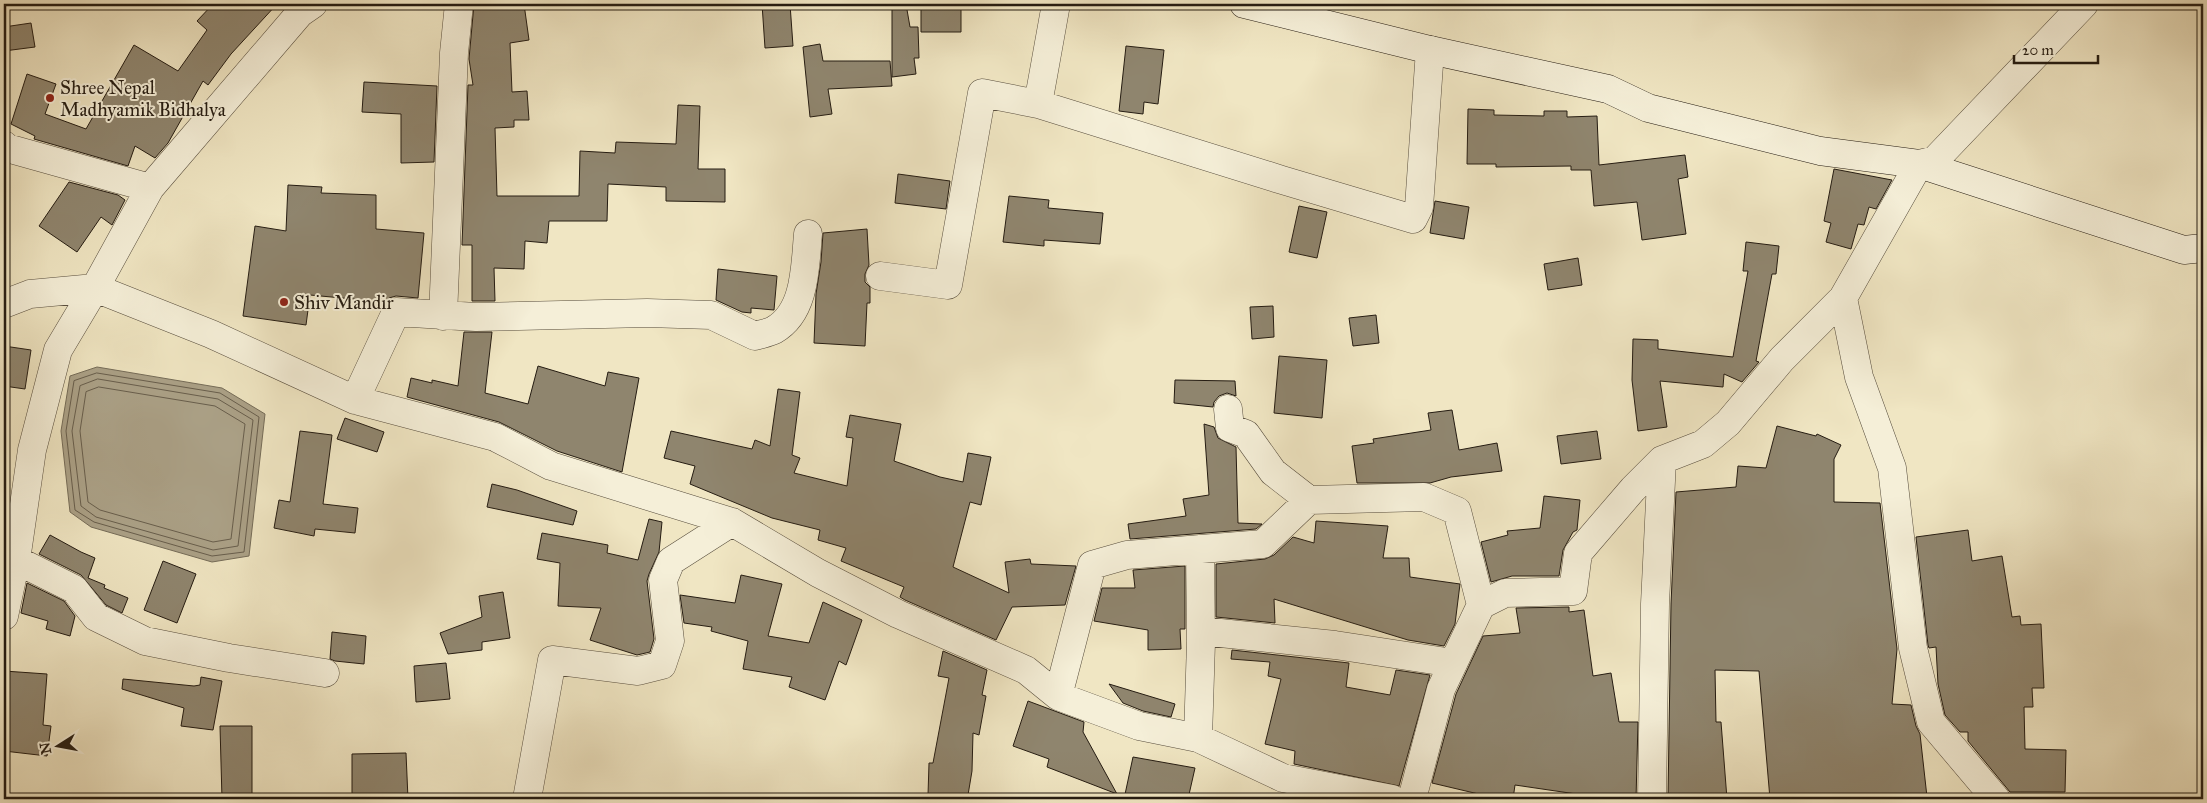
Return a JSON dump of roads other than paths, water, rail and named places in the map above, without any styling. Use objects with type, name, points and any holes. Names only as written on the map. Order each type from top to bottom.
[{"type":"street","points":[[4,616],[16,560],[32,450],[58,350],[95,288],[150,188],[300,13],[313,4]]},
{"type":"street","points":[[443,316],[454,53],[459,4]]},
{"type":"street","points":[[1038,104],[1056,4]]},
{"type":"street","points":[[1244,4],[1430,50],[1608,89],[1648,108],[1820,151],[1919,164],[2184,250],[2203,248]]},
{"type":"street","points":[[1412,799],[1441,689],[1481,605],[1505,594],[1573,591],[1578,553],[1633,489],[1662,460],[1704,444],[1728,423],[1782,359],[1843,298],[1919,164],[1935,160],[2084,4]]},
{"type":"street","points":[[880,276],[948,285],[982,93],[1038,104],[1413,219],[1419,207],[1430,50]]},
{"type":"street","points":[[4,145],[6,148],[46,161],[150,188]]},
{"type":"street","points":[[355,400],[396,312],[443,316],[546,317],[647,313],[711,315],[755,336],[774,330],[791,314],[803,286],[808,234]]},
{"type":"street","points":[[4,304],[30,294],[95,288],[212,334],[355,400],[495,437],[551,466],[732,522],[818,573],[898,614],[1026,670],[1058,696],[1139,726],[1198,738],[1283,778],[1392,799]]},
{"type":"street","points":[[1843,298],[1859,378],[1892,468],[1913,648],[1931,722],[1996,799]]},
{"type":"street","points":[[1228,409],[1230,428],[1246,434],[1273,472],[1309,500],[1424,497],[1456,511],[1481,605]]},
{"type":"street","points":[[1652,799],[1655,604],[1662,460]]},
{"type":"street","points":[[1058,696],[1092,565],[1128,555],[1263,544],[1309,500]]},
{"type":"street","points":[[527,799],[552,660],[638,671],[662,665],[670,641],[663,580],[671,561],[732,522]]},
{"type":"street","points":[[1198,738],[1201,631],[1200,549]]},
{"type":"street","points":[[16,560],[74,589],[96,617],[146,641],[229,658],[325,673]]},
{"type":"street","points":[[1201,631],[1335,645],[1453,663]]},
{"type":"water","points":[[97,367],[222,388],[265,414],[249,556],[212,562],[91,527],[70,512],[61,431],[70,376]]},
{"type":"place","name":"Shree Nepal Madhyamik Bidhalya","points":[[50,98]]},
{"type":"place","name":"Shiv Mandir","points":[[284,302]]}]
